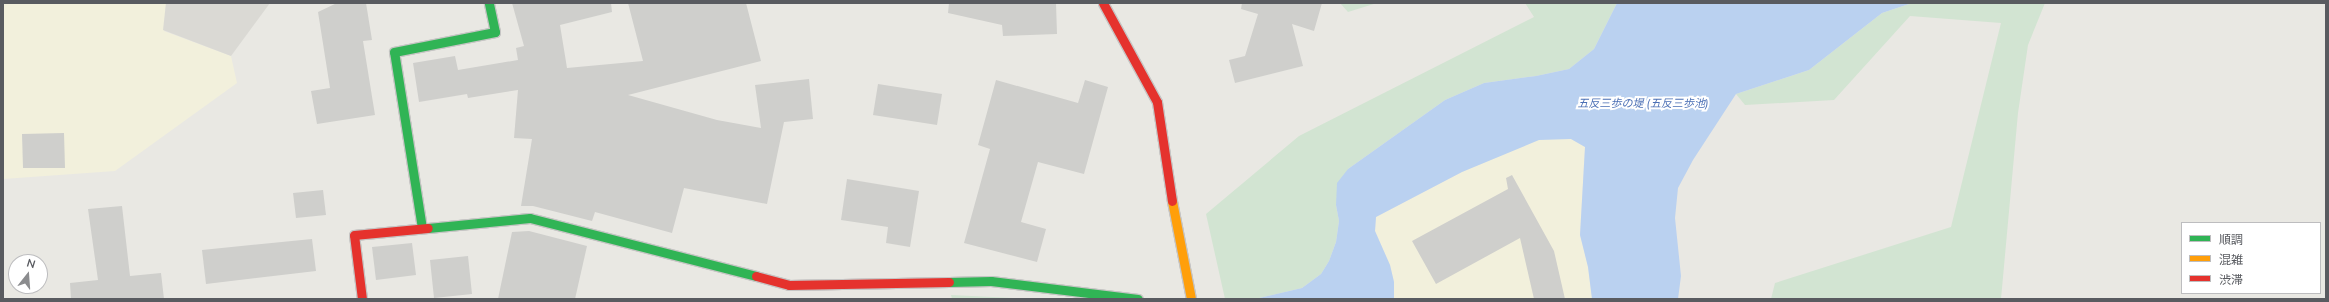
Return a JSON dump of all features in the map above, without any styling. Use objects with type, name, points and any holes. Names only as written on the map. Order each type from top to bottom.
[{"type":"street","points":[[422,228],[394,52],[495,32],[490,3]]},
{"type":"street","points":[[1103,3],[1157,102],[1175,218],[1191,299]]},
{"type":"street","points":[[362,299],[354,234],[530,218],[790,285],[990,281],[1138,299]]},
{"type":"shaded area","points":[[3,3],[166,3],[164,31],[231,56],[237,83],[115,171],[3,179]]},
{"type":"shaded area","points":[[166,3],[270,3],[231,56],[163,30]]},
{"type":"shaded area","points":[[1539,139],[1571,139],[1585,147],[1580,235],[1588,267],[1592,299],[1394,299],[1394,282],[1390,265],[1375,231],[1376,217],[1462,172]]},
{"type":"green space","points":[[1340,3],[1377,3],[1348,12]]},
{"type":"green space","points":[[1525,3],[1617,3],[1594,49],[1569,69],[1536,76],[1484,83],[1445,100],[1348,169],[1336,205],[1339,221],[1336,242],[1329,261],[1321,274],[1302,288],[1255,299],[1225,299],[1206,214],[1299,136],[1534,17]]},
{"type":"green space","points":[[1912,3],[2045,3],[2028,45],[2018,113],[2001,299],[1771,299],[1775,283],[1951,227],[2001,23],[1910,16],[1834,100],[1745,105],[1736,94],[1809,70],[1882,13]]},
{"type":"green space","points":[[951,295],[1032,299],[952,299]]},
{"type":"water","name":"五反三歩の堤 (五反三歩池)","points":[[1617,3],[1912,3],[1882,13],[1809,70],[1736,94],[1693,160],[1678,188],[1675,218],[1681,276],[1678,299],[1592,299],[1588,267],[1580,235],[1585,147],[1571,139],[1539,140],[1462,172],[1376,217],[1375,231],[1390,265],[1394,282],[1394,299],[1255,299],[1302,288],[1321,274],[1329,261],[1336,242],[1339,221],[1336,205],[1337,183],[1348,169],[1445,100],[1484,83],[1536,76],[1569,69],[1594,49]]},
{"type":"building","points":[[337,3],[366,3],[372,40],[363,41],[375,115],[317,124],[311,91],[330,88],[318,12]]},
{"type":"building","points":[[512,3],[611,3],[612,12],[560,25],[567,68],[643,61],[628,3],[746,3],[761,61],[628,95],[717,120],[761,128],[755,85],[809,79],[813,119],[784,122],[767,204],[684,188],[672,233],[595,212],[592,221],[533,206],[521,206],[532,139],[514,138],[518,90],[468,98],[467,94],[419,102],[413,63],[455,56],[458,70],[518,60],[516,48],[524,46]]},
{"type":"building","points":[[949,3],[1056,3],[1057,34],[1003,36],[1002,25],[948,13]]},
{"type":"building","points":[[1242,3],[1322,3],[1314,31],[1292,24],[1303,66],[1235,83],[1229,60],[1245,56],[1258,14],[1241,9]]},
{"type":"building","points":[[996,80],[1078,103],[1085,80],[1108,87],[1084,174],[1038,162],[1021,222],[1046,229],[1037,262],[964,243],[990,149],[978,145]]},
{"type":"building","points":[[878,84],[942,94],[937,125],[873,115]]},
{"type":"building","points":[[64,133],[65,168],[23,168],[22,134]]},
{"type":"building","points":[[1512,175],[1554,251],[1565,299],[1534,299],[1520,238],[1436,284],[1412,241],[1508,189],[1506,178]]},
{"type":"building","points":[[847,179],[919,191],[910,247],[886,243],[888,227],[841,220]]},
{"type":"building","points":[[323,190],[326,215],[296,218],[293,193]]},
{"type":"building","points":[[122,206],[130,276],[161,273],[164,299],[71,299],[70,283],[98,280],[88,209]]},
{"type":"building","points":[[529,231],[587,246],[575,299],[498,299],[512,232]]},
{"type":"building","points":[[312,239],[316,271],[206,284],[202,250]]},
{"type":"building","points":[[412,243],[416,275],[376,280],[372,247]]},
{"type":"building","points":[[468,256],[472,294],[434,298],[430,260]]},
{"type":"traffic: fast","points":[[422,228],[394,52],[495,32],[489,3]]},
{"type":"traffic: fast","points":[[428,228],[530,218],[756,276]]},
{"type":"traffic: fast","points":[[949,282],[991,281],[1138,299]]},
{"type":"traffic: slow","points":[[1172,201],[1191,299]]},
{"type":"traffic: jam","points":[[1103,3],[1157,102],[1172,201]]},
{"type":"traffic: jam","points":[[362,299],[354,235],[428,228]]},
{"type":"traffic: jam","points":[[756,276],[789,285],[949,282]]}]
